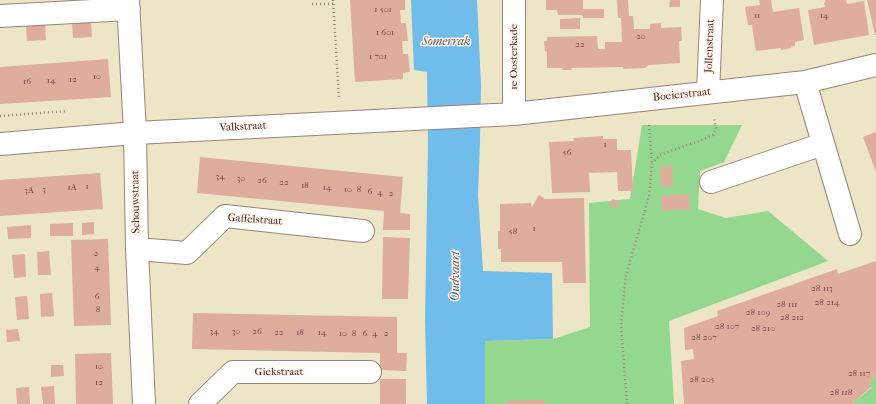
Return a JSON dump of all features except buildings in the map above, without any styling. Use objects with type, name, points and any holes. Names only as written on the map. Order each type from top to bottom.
[{"type":"street","name":"1e Oosterkade","points":[[514,0],[514,114]]},
{"type":"street","name":"Jollenstraat","points":[[708,92],[712,0]]},
{"type":"street","points":[[0,16],[128,5]]},
{"type":"street","name":"Schouwstraat","points":[[128,5],[135,133],[137,249],[144,404]]},
{"type":"street","name":"Boeierstraat","points":[[486,116],[805,82],[876,65]]},
{"type":"street","points":[[805,82],[850,234]]},
{"type":"street","name":"Valkstraat","points":[[0,144],[135,133],[486,116]]},
{"type":"street","points":[[711,182],[823,144]]},
{"type":"street","name":"Gaffelstraat","points":[[137,249],[187,253],[225,216],[363,231]]},
{"type":"street","name":"Giekstraat","points":[[200,404],[233,372],[370,372]]},
{"type":"path","points":[[312,4],[333,2],[340,122]]},
{"type":"path","points":[[652,164],[660,155],[713,135],[716,128],[708,92]]},
{"type":"path","points":[[627,404],[624,381],[621,325],[626,275],[649,196],[652,164],[647,99]]},
{"type":"green space","points":[[642,125],[742,125],[724,162],[700,171],[698,209],[726,218],[768,211],[828,261],[669,321],[674,404],[485,404],[485,341],[553,339],[590,327],[589,203],[630,199]]},
{"type":"green space","points":[[876,373],[876,404],[852,404],[872,387],[869,385]]},
{"type":"water","points":[[411,0],[477,0],[481,85],[478,195],[483,271],[552,273],[553,339],[485,341],[485,404],[427,404],[425,320],[428,145],[427,72],[414,70]]},
{"type":"water label","name":"Somerrak","points":[[446,42]]},
{"type":"water label","name":"Oudvaart","points":[[456,276]]}]
